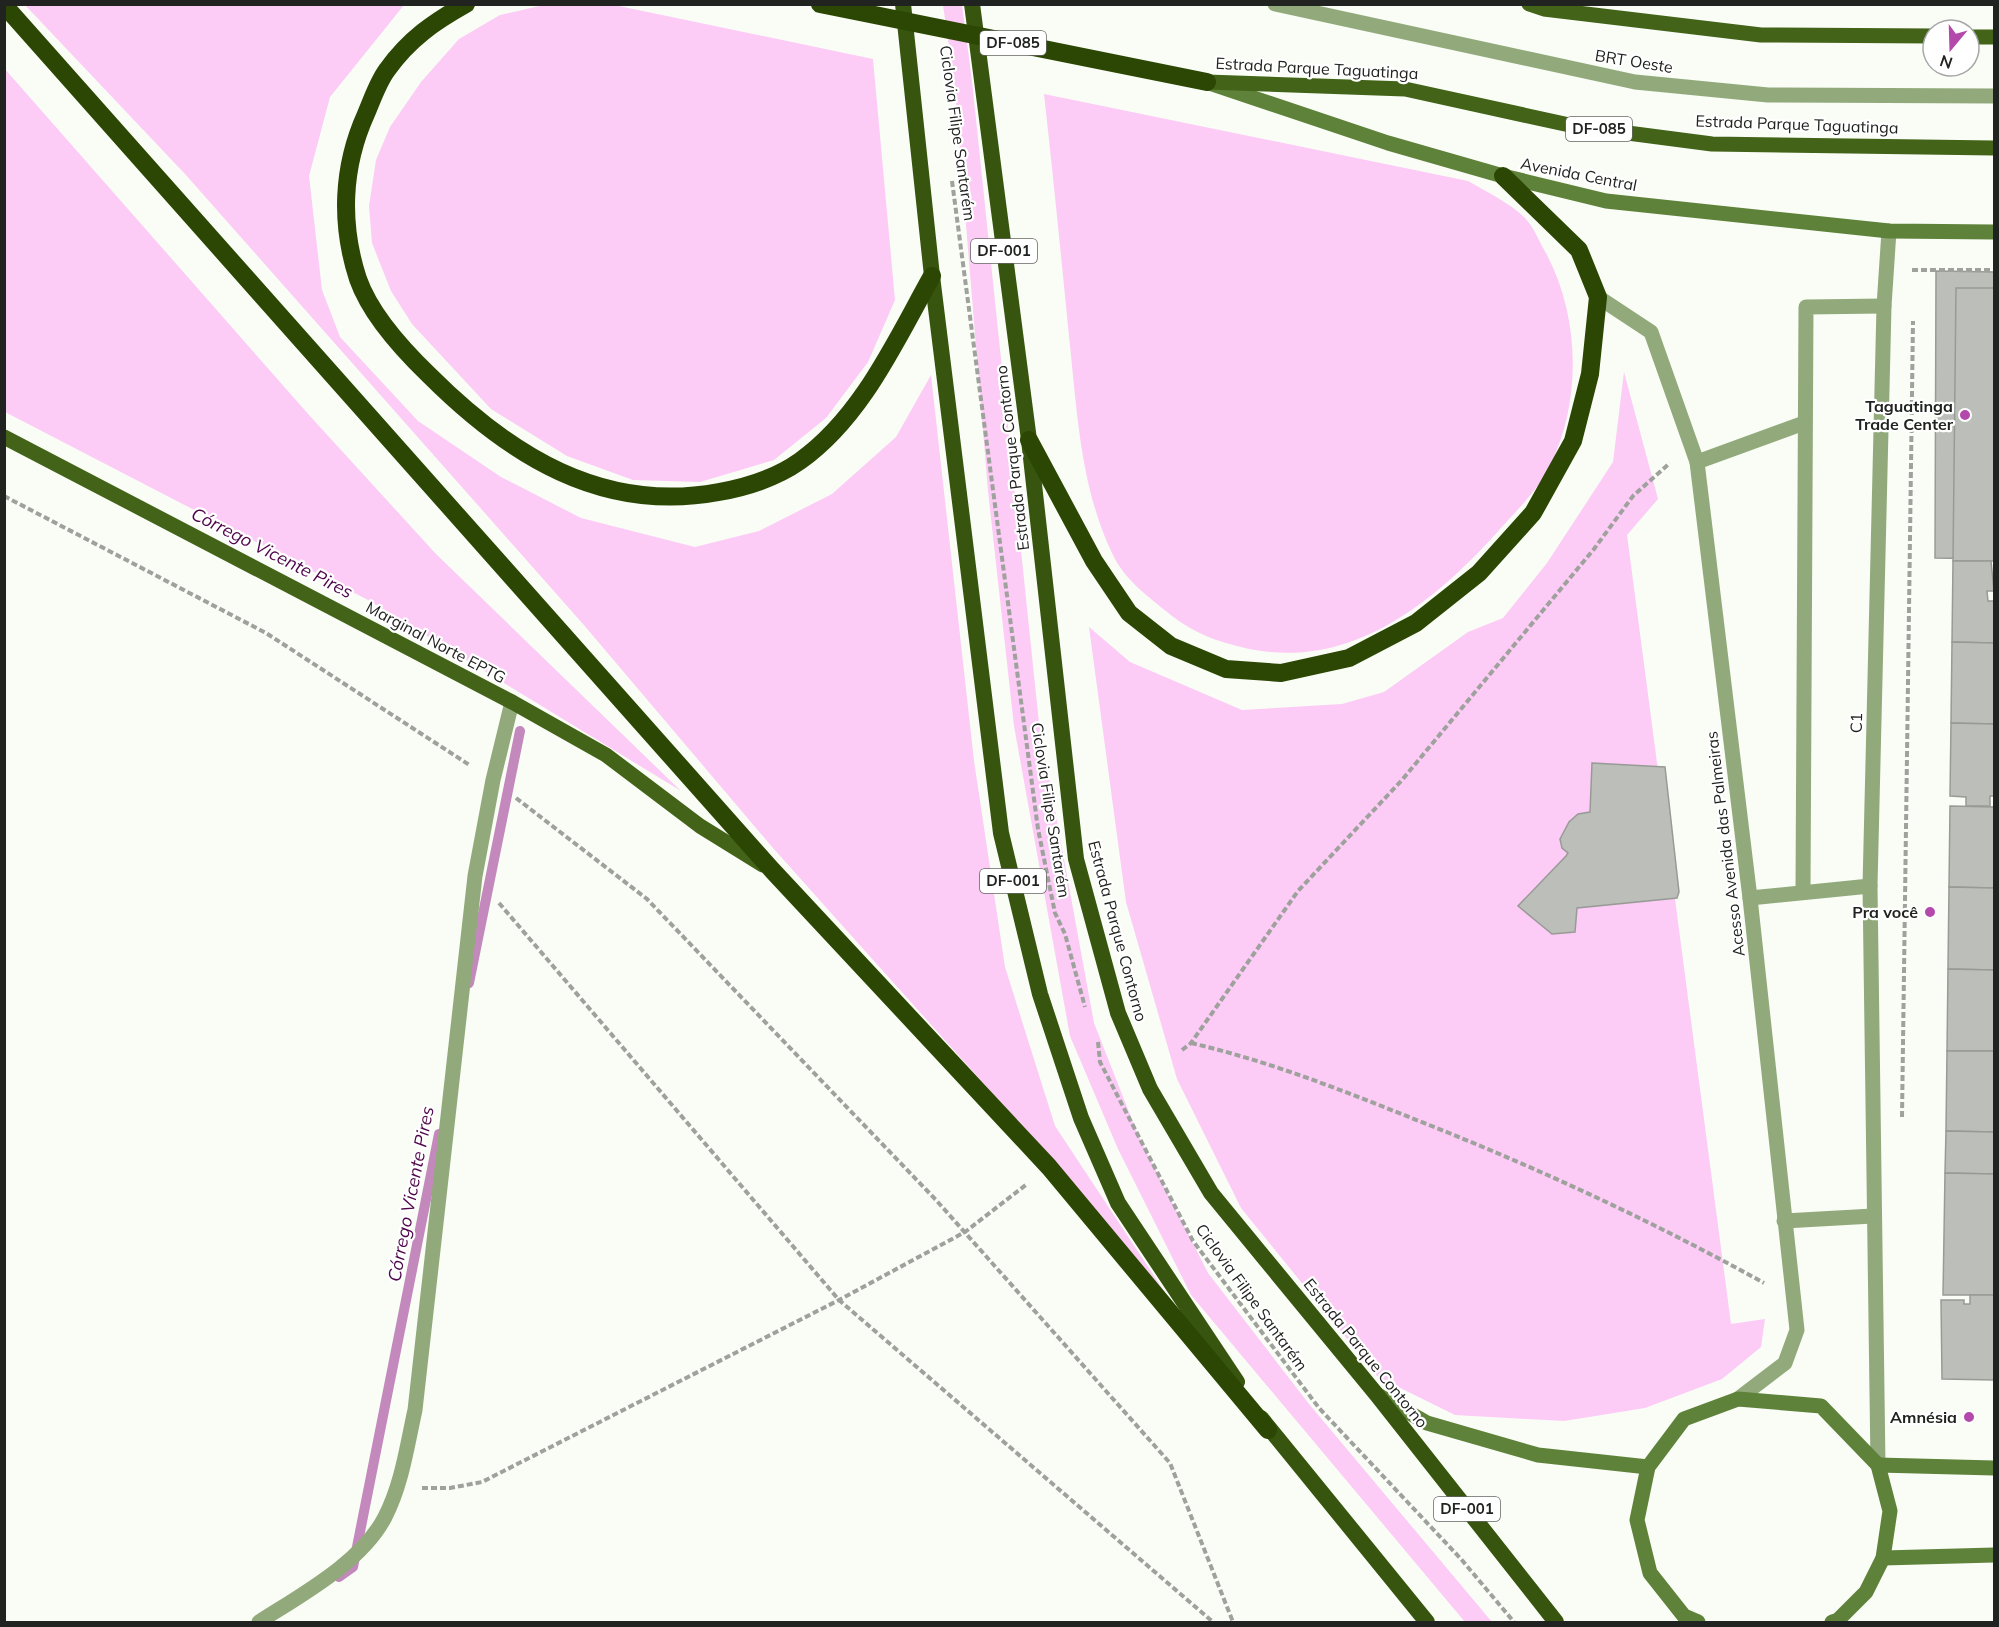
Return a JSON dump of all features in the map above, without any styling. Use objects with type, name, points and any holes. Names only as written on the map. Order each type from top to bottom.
[{"type":"highway","points":[[466,4],[429,25],[386,71],[357,134],[344,199],[347,232],[359,282],[396,342],[448,395],[512,447],[579,482],[640,497],[695,497],[750,487],[800,461],[840,424],[876,375],[932,276]]},
{"type":"highway","name":"Estrada Parque Taguatinga","points":[[820,4],[1207,82]]},
{"type":"highway","name":"DF-001","points":[[903,4],[932,276],[1001,833],[1040,994],[1081,1118],[1118,1203],[1268,1430],[1427,1623]]},
{"type":"highway","name":"Estrada Parque Contorno","points":[[972,4],[1029,440],[1076,859],[1118,1013],[1150,1089],[1211,1192],[1377,1395],[1556,1623]]},
{"type":"highway","points":[[4,5],[772,870],[1049,1167],[1268,1430]]},
{"type":"highway","points":[[1029,440],[1094,561],[1129,613],[1171,646],[1226,669],[1281,673],[1349,658],[1416,623],[1479,573],[1533,513],[1573,441],[1590,374],[1598,297],[1579,250],[1503,176]]},
{"type":"main road","points":[[1529,4],[1544,9],[1761,35],[1921,36]]},
{"type":"main road","name":"Estrada Parque Taguatinga","points":[[1207,82],[1405,89],[1574,126],[1712,144],[1995,148]]},
{"type":"main road","name":"Avenida Central","points":[[1207,82],[1388,143],[1503,176],[1606,201],[1889,231],[1995,232]]},
{"type":"main road","name":"Marginal Norte EPTG","points":[[4,437],[512,702],[606,754],[700,826],[772,870]]},
{"type":"main road","points":[[1377,1395],[1427,1423],[1538,1455],[1648,1467]]},
{"type":"main road","points":[[1698,1623],[1684,1616],[1650,1573],[1637,1520],[1648,1467],[1684,1419],[1738,1399],[1821,1406],[1878,1465],[1890,1511],[1884,1558],[1866,1592],[1836,1622]]},
{"type":"main road","points":[[1878,1465],[1995,1468]]},
{"type":"main road","points":[[1884,1558],[1995,1555]]},
{"type":"street","name":"BRT Oeste","points":[[1275,4],[1635,82],[1768,95],[1995,96]]},
{"type":"street","name":"C1","points":[[1878,1465],[1870,885],[1884,306],[1889,231]]},
{"type":"street","name":"Acesso Avenida das Palmeiras","points":[[1598,297],[1651,332],[1697,462],[1750,898],[1797,1330],[1785,1363],[1738,1399]]},
{"type":"street","points":[[1803,891],[1806,307],[1884,306]]},
{"type":"street","points":[[1697,462],[1804,423]]},
{"type":"street","points":[[259,1623],[365,1547],[385,1518],[398,1488],[415,1410],[475,876],[493,780],[512,702]]},
{"type":"street","points":[[1750,898],[1870,885]]},
{"type":"street","points":[[1784,1221],[1873,1216]]},
{"type":"path","name":"Ciclovia Filipe Santarém","points":[[952,179],[1038,830],[1055,912],[1065,934],[1087,1011]]},
{"type":"path","points":[[1913,281],[1914,269],[1995,270]]},
{"type":"path","points":[[1902,1126],[1913,317]]},
{"type":"path","points":[[1182,1050],[1191,1043],[1298,891],[1402,780],[1594,549],[1633,496],[1691,445]]},
{"type":"path","points":[[4,496],[266,633],[493,780],[647,899],[964,1232],[1170,1463],[1233,1623]]},
{"type":"path","points":[[475,876],[838,1300],[1212,1623]]},
{"type":"path","name":"Ciclovia Filipe Santarém","points":[[1095,1034],[1100,1062],[1193,1241],[1319,1408],[1461,1559],[1514,1623]]},
{"type":"path","points":[[1191,1043],[1340,1089],[1530,1165],[1670,1231],[1793,1299]]},
{"type":"path","points":[[398,1488],[450,1488],[482,1482],[838,1300],[964,1232],[1049,1167]]},
{"type":"shaded area","points":[[548,4],[614,5],[873,59],[895,300],[868,362],[826,418],[774,460],[700,482],[633,480],[567,456],[491,409],[412,324],[391,291],[372,243],[369,206],[376,160],[390,127],[421,82],[459,39],[500,15]]},
{"type":"shaded area","points":[[25,5],[404,5],[330,97],[309,176],[322,290],[340,337],[418,421],[501,477],[581,518],[695,547],[759,531],[832,494],[896,437],[931,375],[974,761],[1005,967],[1055,1126],[1174,1306],[1027,1132],[773,848],[583,624],[185,174]]},
{"type":"shaded area","points":[[943,5],[962,5],[972,81],[1039,723],[1094,1023],[1138,1135],[1208,1273],[1309,1404],[1492,1622],[1465,1622],[1191,1295],[1118,1149],[1070,1036],[1014,726],[988,491],[954,80]]},
{"type":"shaded area","points":[[4,68],[309,415],[436,554],[681,791],[368,600],[5,412]]},
{"type":"shaded area","points":[[1044,94],[1468,181],[1524,217],[1555,271],[1570,326],[1573,355],[1572,384],[1561,440],[1545,475],[1527,499],[1474,556],[1418,606],[1387,625],[1354,640],[1320,650],[1283,653],[1235,646],[1198,632],[1180,622],[1155,602],[1123,572],[1101,527],[1086,474],[1075,391]]},
{"type":"shaded area","points":[[1624,372],[1658,499],[1627,535],[1731,1324],[1765,1319],[1761,1347],[1722,1379],[1645,1408],[1564,1421],[1455,1415],[1378,1377],[1241,1208],[1177,1079],[1126,902],[1089,627],[1130,662],[1242,710],[1342,704],[1384,692],[1468,632],[1503,618],[1547,563],[1613,462]]},
{"type":"building","name":"Taguatinga Trade Center","points":[[1936,271],[1994,272],[1994,559],[1935,558]]},
{"type":"building","name":"Taguatinga Trade Center","points":[[1956,288],[1994,288],[1994,561],[1953,561]]},
{"type":"building","points":[[1953,561],[1991,561],[1994,591],[1987,591],[1988,601],[1994,601],[1994,643],[1952,642]]},
{"type":"building","points":[[1952,642],[1994,643],[1994,724],[1951,723]]},
{"type":"building","points":[[1951,723],[1994,724],[1994,796],[1990,796],[1990,806],[1966,806],[1966,797],[1950,796]]},
{"type":"building","points":[[1592,763],[1665,767],[1679,892],[1677,898],[1577,908],[1575,932],[1552,934],[1518,906],[1568,853],[1562,848],[1560,839],[1569,822],[1578,814],[1590,812]]},
{"type":"building","points":[[1950,806],[1994,807],[1994,888],[1949,887]]},
{"type":"building","points":[[1949,887],[1994,888],[1994,970],[1948,969]]},
{"type":"building","points":[[1948,969],[1994,970],[1994,1051],[1947,1051]]},
{"type":"building","points":[[1947,1051],[1994,1051],[1994,1132],[1946,1131]]},
{"type":"building","points":[[1946,1131],[1994,1132],[1994,1174],[1945,1173]]},
{"type":"building","points":[[1945,1173],[1994,1174],[1994,1295],[1943,1295]]},
{"type":"building","points":[[1970,1295],[1994,1295],[1994,1380],[1942,1379],[1941,1300],[1964,1300],[1964,1304],[1970,1304]]},
{"type":"waterway","name":"Córrego Vicente Pires","points":[[469,983],[520,731]]},
{"type":"waterway","name":"Córrego Vicente Pires","points":[[339,1577],[353,1567],[439,1134]]},
{"type":"place","name":"Taguatinga Trade Center","points":[[1965,415]]},
{"type":"place","name":"Pra você","points":[[1930,912]]},
{"type":"place","name":"Amnésia","points":[[1969,1417]]}]
